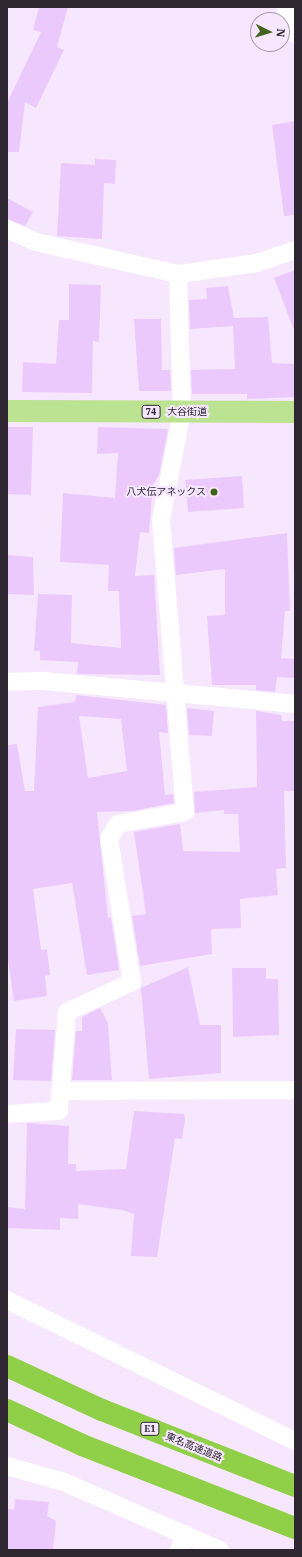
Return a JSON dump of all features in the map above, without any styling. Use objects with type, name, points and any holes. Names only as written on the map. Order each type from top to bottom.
[{"type":"highway","name":"東名高速道路","points":[[7,1366],[102,1410],[295,1486]]},
{"type":"highway","points":[[7,1410],[82,1445],[295,1528]]},
{"type":"main road","name":"大谷街道","points":[[7,411],[295,412]]},
{"type":"street","points":[[286,7],[295,34]]},
{"type":"street","points":[[7,229],[36,242],[178,274],[257,263],[295,250]]},
{"type":"street","points":[[7,1114],[59,1111],[63,1091],[67,1012],[132,982],[109,839],[118,824],[185,812],[177,693],[162,569],[161,520],[182,412],[178,274]]},
{"type":"street","points":[[7,682],[43,681],[295,704]]},
{"type":"street","points":[[63,1091],[295,1090]]},
{"type":"street","points":[[7,1300],[295,1441]]},
{"type":"street","points":[[7,1466],[64,1482],[182,1542],[220,1550]]},
{"type":"building","points":[[39,7],[68,7],[57,47],[64,50],[36,108],[25,102],[19,152],[7,152],[7,103],[41,32],[33,30]]},
{"type":"building","points":[[295,121],[295,215],[284,216],[272,125]]},
{"type":"building","points":[[95,159],[116,160],[115,184],[104,183],[102,239],[57,236],[61,163],[95,165]]},
{"type":"building","points":[[7,198],[33,212],[25,226],[7,219]]},
{"type":"building","points":[[295,270],[295,330],[294,330],[274,278]]},
{"type":"building","points":[[69,284],[101,285],[99,342],[93,341],[92,393],[22,392],[23,362],[56,364],[59,320],[69,320]]},
{"type":"building","points":[[228,286],[234,318],[268,317],[272,363],[295,364],[295,397],[247,399],[247,394],[192,394],[191,370],[235,369],[233,326],[190,329],[189,300],[207,299],[206,288]]},
{"type":"building","points":[[134,319],[161,319],[162,370],[170,370],[171,391],[139,391]]},
{"type":"building","points":[[7,427],[33,427],[31,495],[7,494]]},
{"type":"building","points":[[98,427],[168,429],[159,475],[153,485],[149,533],[140,532],[135,576],[154,575],[160,675],[77,674],[78,662],[40,660],[40,651],[34,651],[38,594],[72,595],[71,643],[121,648],[119,591],[108,591],[109,565],[60,562],[63,493],[115,498],[118,453],[97,454]]},
{"type":"building","points":[[242,476],[244,508],[188,512],[185,480]]},
{"type":"building","points":[[287,533],[290,611],[285,611],[281,658],[295,659],[295,678],[277,677],[275,692],[256,690],[256,685],[212,685],[207,616],[225,615],[225,569],[176,575],[174,548]]},
{"type":"building","points":[[7,555],[33,557],[34,595],[7,594]]},
{"type":"building","points":[[76,695],[166,705],[168,733],[159,732],[165,795],[173,794],[174,803],[132,811],[97,812],[108,918],[111,917],[119,970],[87,975],[72,883],[33,889],[41,950],[47,949],[50,975],[45,976],[47,996],[14,1001],[7,953],[7,745],[17,744],[25,791],[34,791],[38,707],[75,702]],"holes":[[[79,716],[121,719],[127,771],[88,778]]]},
{"type":"building","points":[[187,708],[214,711],[212,736],[189,735]]},
{"type":"building","points":[[256,711],[281,715],[282,721],[295,721],[295,791],[284,791],[286,868],[276,869],[278,895],[240,899],[241,928],[211,929],[212,954],[140,966],[132,916],[146,914],[134,832],[180,824],[183,851],[240,852],[238,814],[224,814],[224,810],[195,813],[194,792],[257,787]]},
{"type":"building","points":[[188,967],[200,1025],[221,1025],[221,1073],[149,1079],[141,988]]},
{"type":"building","points":[[232,968],[266,968],[266,979],[278,979],[279,1035],[233,1037]]},
{"type":"building","points":[[100,1008],[108,1023],[112,1080],[72,1080],[76,1031],[82,1031],[82,1017]]},
{"type":"building","points":[[16,1029],[55,1030],[51,1081],[13,1080]]},
{"type":"building","points":[[134,1111],[184,1114],[185,1120],[182,1139],[175,1138],[157,1257],[131,1256],[134,1214],[122,1210],[78,1204],[78,1219],[60,1218],[60,1230],[7,1228],[7,1207],[25,1209],[27,1123],[69,1126],[68,1164],[76,1164],[76,1171],[126,1169]]},
{"type":"building","points":[[15,1499],[49,1502],[47,1516],[56,1521],[53,1550],[7,1550],[7,1509],[14,1510]]},
{"type":"place","name":"八犬伝アネックス","points":[[214,492]]}]
